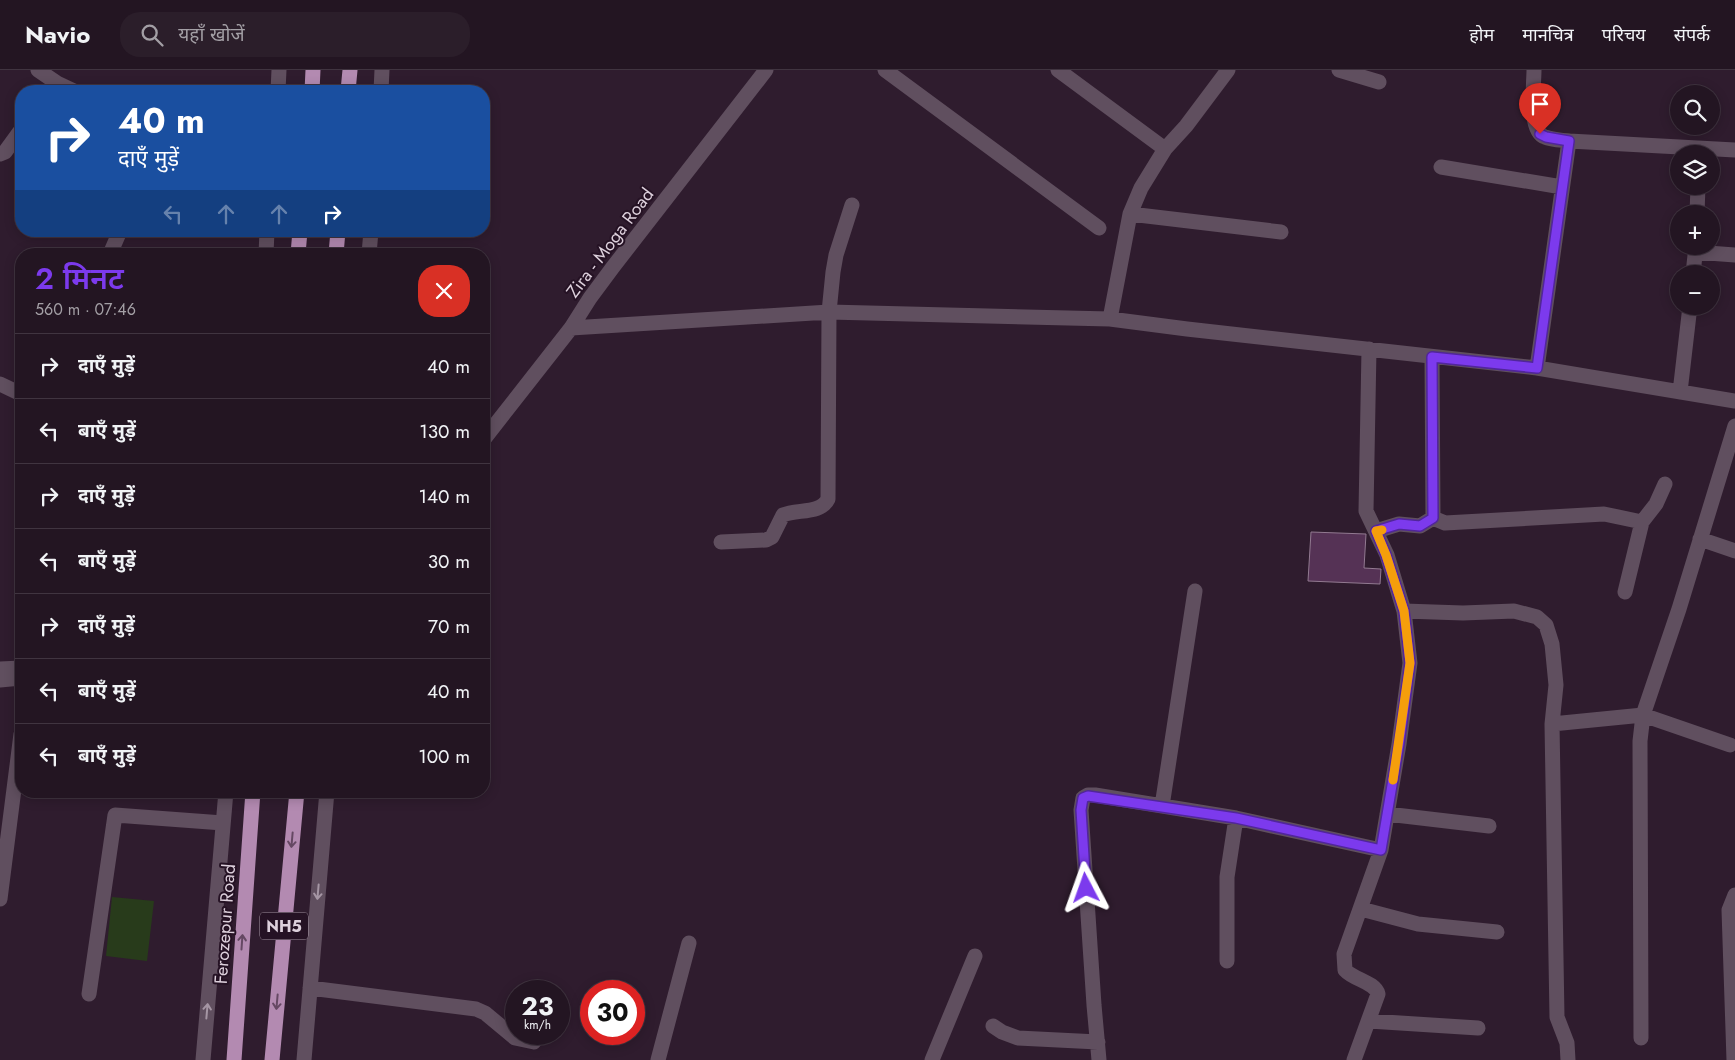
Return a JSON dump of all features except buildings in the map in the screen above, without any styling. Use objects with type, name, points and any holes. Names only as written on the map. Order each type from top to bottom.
[{"type":"highway","points":[[312,85],[313,70]]},
{"type":"highway","points":[[349,85],[350,70]]},
{"type":"highway","name":"Ferozepur Road","points":[[234,1060],[253,798]]},
{"type":"highway","name":"NH5","points":[[272,1060],[296,798]]},
{"type":"street","points":[[38,70],[52,85]]},
{"type":"street","points":[[278,85],[279,70]]},
{"type":"street","points":[[381,85],[382,70]]},
{"type":"street","name":"Zira - Moga Road","points":[[490,431],[571,328],[613,267],[766,70]]},
{"type":"street","points":[[885,70],[1098,228]]},
{"type":"street","points":[[1058,70],[1165,149]]},
{"type":"street","points":[[1339,70],[1380,82]]},
{"type":"street","points":[[1534,70],[1534,122],[1540,134],[1546,137],[1569,141],[1670,149]]},
{"type":"street","points":[[1110,319],[1130,214],[1141,188],[1165,149],[1201,107],[1222,72]]},
{"type":"street","points":[[0,154],[5,152],[15,138]]},
{"type":"street","points":[[1537,368],[1569,141]]},
{"type":"street","points":[[1720,150],[1735,150]]},
{"type":"street","points":[[1440,167],[1562,187]]},
{"type":"street","points":[[721,542],[766,540],[772,537],[783,514],[792,511],[819,509],[826,505],[828,499],[829,312],[836,255],[852,206]]},
{"type":"street","points":[[1130,214],[1280,232]]},
{"type":"street","points":[[1720,253],[1735,255]]},
{"type":"street","points":[[571,328],[829,312],[1110,319],[1537,368],[1735,401]]},
{"type":"street","points":[[1680,392],[1689,315]]},
{"type":"street","points":[[1354,1060],[1378,999],[1377,988],[1350,976],[1344,970],[1344,954],[1381,850],[1399,744],[1410,663],[1404,611],[1386,555],[1366,511],[1369,349]]},
{"type":"street","points":[[1432,357],[1433,518]]},
{"type":"street","points":[[0,384],[15,391]]},
{"type":"street","points":[[1641,1038],[1640,741],[1643,715],[1679,609],[1735,426]]},
{"type":"street","points":[[1625,592],[1642,522],[1656,504],[1665,484]]},
{"type":"street","points":[[1433,518],[1445,523],[1604,514],[1642,522]]},
{"type":"street","points":[[1376,531],[1399,524],[1420,526],[1433,518]]},
{"type":"street","points":[[1700,540],[1735,552]]},
{"type":"street","points":[[1162,806],[1195,591]]},
{"type":"street","points":[[1404,611],[1463,613],[1514,611],[1537,616],[1546,625],[1552,644],[1556,685],[1552,724],[1557,1017],[1567,1043],[1568,1060]]},
{"type":"street","points":[[0,669],[15,668]]},
{"type":"street","points":[[0,680],[15,679]]},
{"type":"street","points":[[1552,724],[1643,715],[1730,745]]},
{"type":"street","points":[[0,900],[15,781]]},
{"type":"street","points":[[1100,1060],[1092,985],[1081,803],[1083,798],[1094,795],[1236,818],[1381,850]]},
{"type":"street","points":[[202,1060],[225,798]]},
{"type":"street","points":[[304,1060],[326,798]]},
{"type":"street","points":[[1387,814],[1489,826]]},
{"type":"street","points":[[89,994],[115,816],[223,823]]},
{"type":"street","points":[[1228,961],[1227,877],[1236,818]]},
{"type":"street","points":[[1734,1060],[1729,910],[1735,895]]},
{"type":"street","points":[[1361,909],[1418,924],[1497,932]]},
{"type":"street","points":[[658,1060],[689,943]]},
{"type":"street","points":[[932,1060],[975,956]]},
{"type":"street","points":[[310,988],[476,1010],[485,1013],[505,1030]]},
{"type":"street","points":[[1368,1021],[1478,1028]]},
{"type":"street","points":[[993,1026],[1002,1032],[1018,1038],[1098,1042]]},
{"type":"green space","points":[[112,897],[154,901],[147,961],[106,956]]},
{"type":"slow traffic","points":[[1382,530],[1376,531],[1386,555],[1404,611],[1410,663],[1393,780]]},
{"type":"route","points":[[1086,888],[1081,803],[1083,798],[1094,795],[1236,818],[1381,850],[1399,744],[1410,663],[1404,611],[1386,555],[1376,531],[1399,524],[1420,526],[1433,518],[1432,357],[1537,368],[1569,141],[1546,137],[1540,134]]}]
